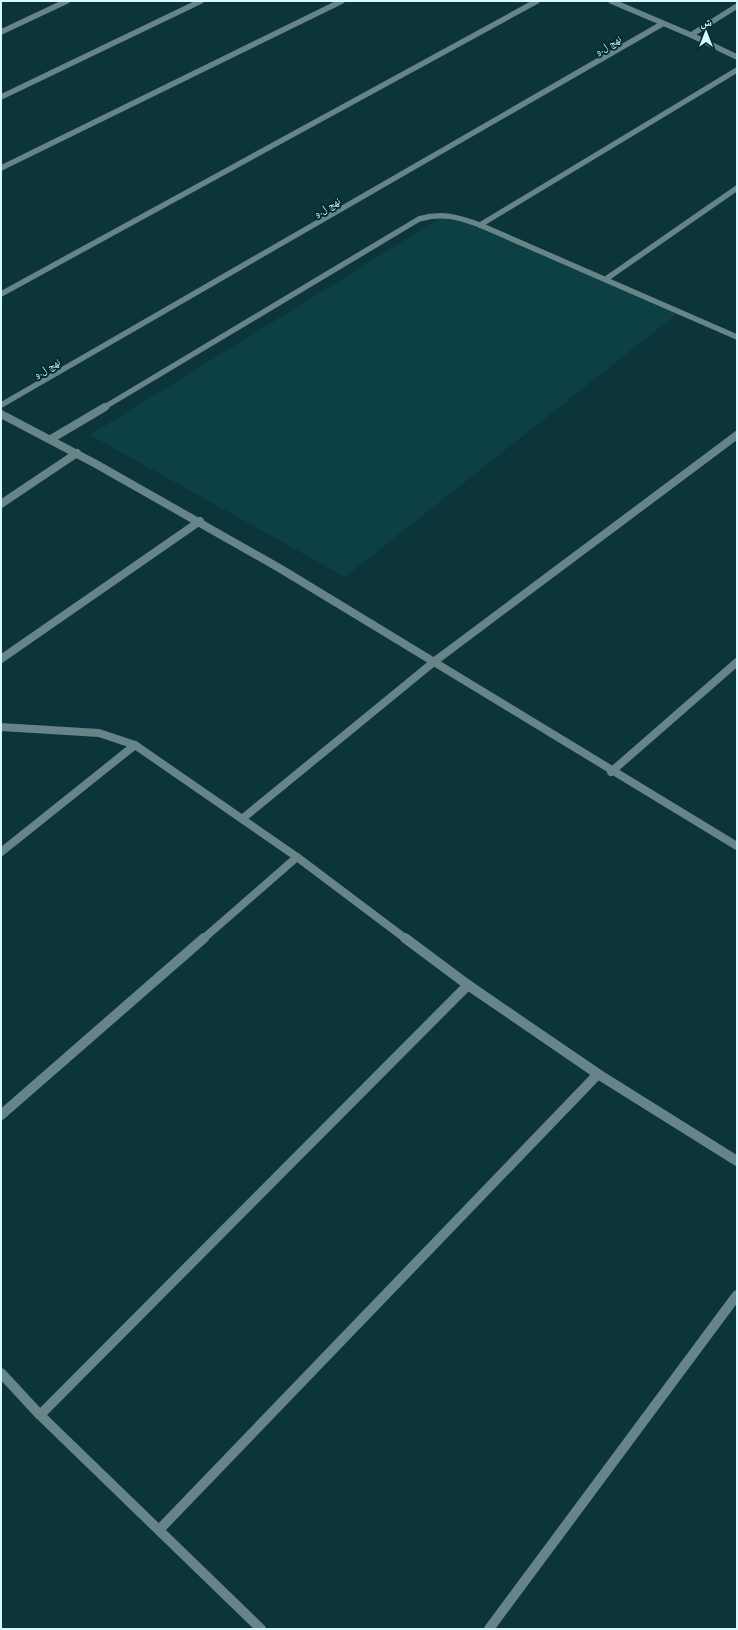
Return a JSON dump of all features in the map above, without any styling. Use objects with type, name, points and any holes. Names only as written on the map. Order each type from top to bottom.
[{"type":"street","points":[[1,32],[67,1]]},
{"type":"street","points":[[1,97],[201,1]]},
{"type":"street","points":[[1,168],[342,1]]},
{"type":"street","points":[[1,294],[537,1]]},
{"type":"street","points":[[611,1],[662,24],[691,35],[737,57]]},
{"type":"street","points":[[691,35],[737,6]]},
{"type":"street","name":"نهج ل.و","points":[[1,405],[662,24]]},
{"type":"street","points":[[480,225],[737,70]]},
{"type":"street","points":[[606,279],[737,188]]},
{"type":"street","points":[[51,439],[419,219],[432,214],[447,214],[480,225],[737,337]]},
{"type":"street","points":[[1,414],[51,439],[200,521],[435,661],[611,772],[737,846]]},
{"type":"street","points":[[242,819],[435,661],[737,435]]},
{"type":"street","points":[[1,504],[77,453]]},
{"type":"street","points":[[1,659],[200,521]]},
{"type":"street","points":[[611,772],[737,662]]},
{"type":"street","points":[[1,727],[99,733],[136,745],[298,857],[468,985],[598,1074],[737,1161]]},
{"type":"street","points":[[1,852],[136,745]]},
{"type":"street","points":[[1,1115],[298,857]]},
{"type":"street","points":[[40,1415],[468,985]]},
{"type":"street","points":[[159,1530],[598,1074]]},
{"type":"street","points":[[489,1629],[737,1295]]},
{"type":"street","points":[[1,1373],[40,1415],[261,1629]]},
{"type":"shaded area","points":[[447,214],[679,312],[345,577],[90,435]]}]
